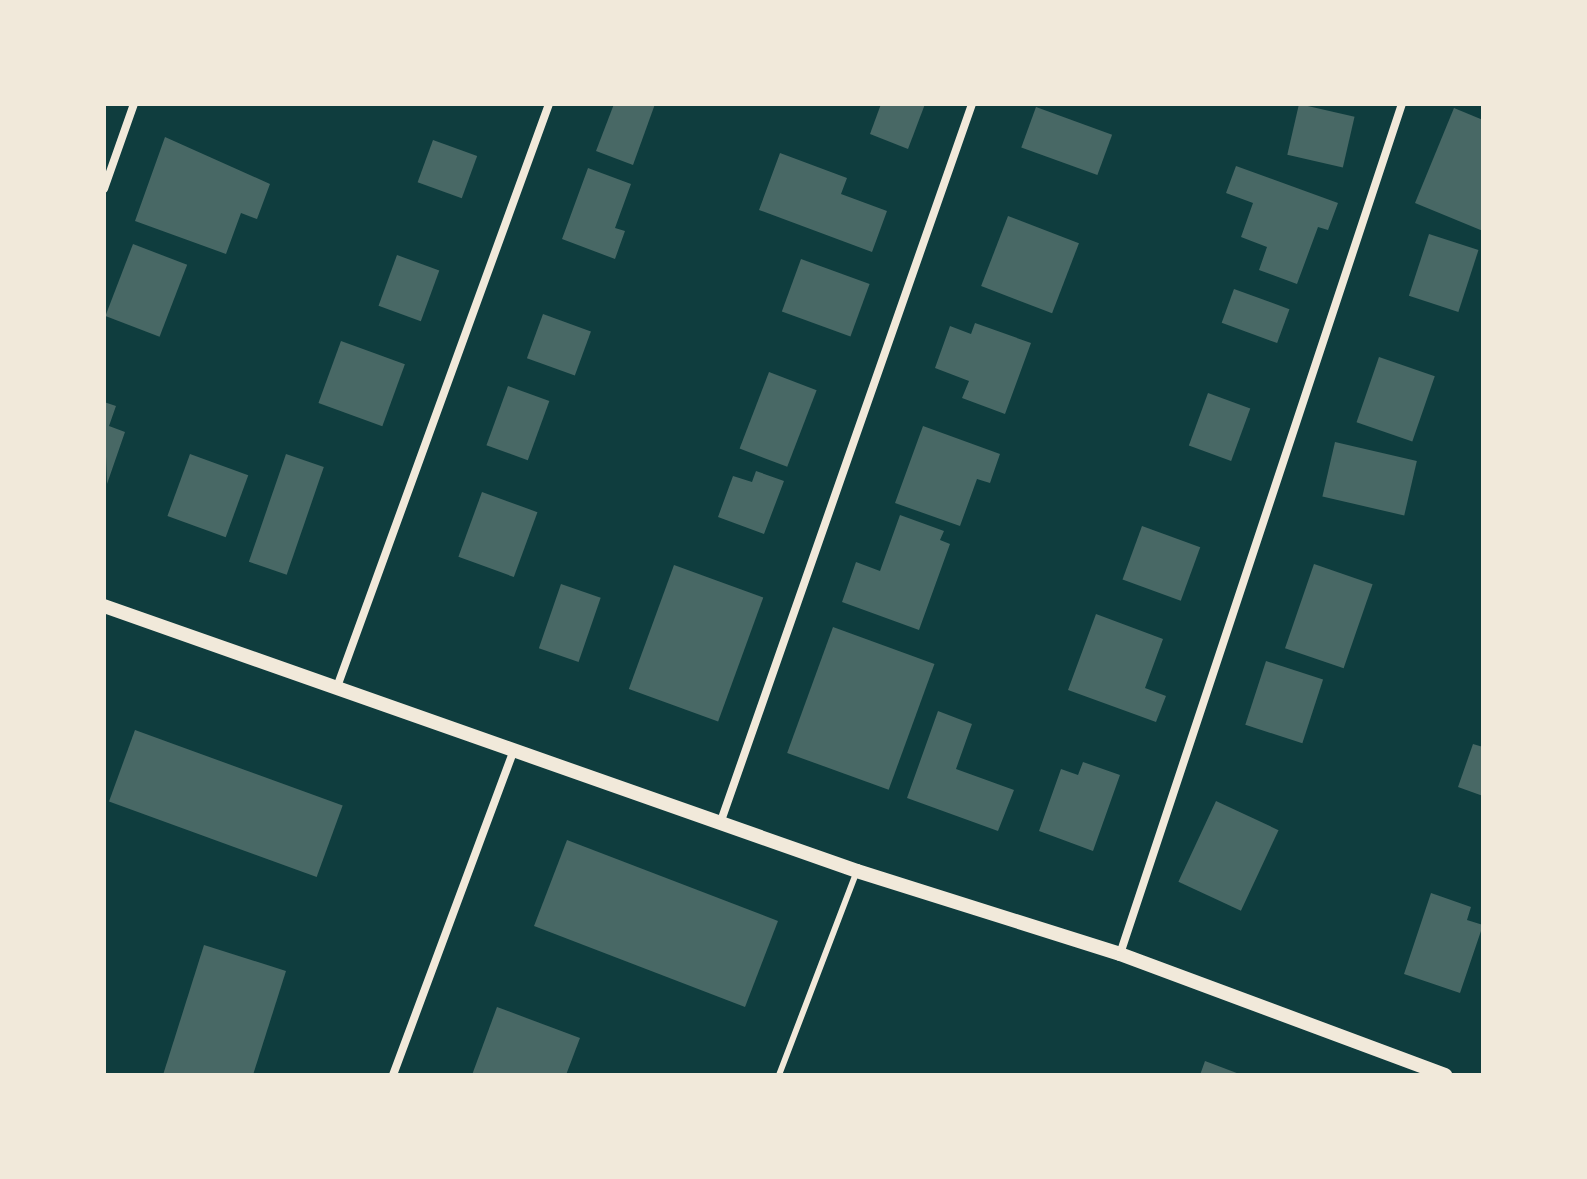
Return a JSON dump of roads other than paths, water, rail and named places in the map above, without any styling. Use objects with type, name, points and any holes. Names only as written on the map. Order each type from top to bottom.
[{"type":"street","points":[[104,189],[134,104]]},
{"type":"street","points":[[337,687],[549,104]]},
{"type":"street","points":[[722,818],[972,104]]},
{"type":"street","points":[[1120,954],[1402,104]]},
{"type":"street","points":[[104,606],[722,818],[857,871],[1120,954],[1445,1075]]},
{"type":"street","points":[[393,1075],[515,748]]},
{"type":"lane","points":[[779,1075],[857,871]]}]
